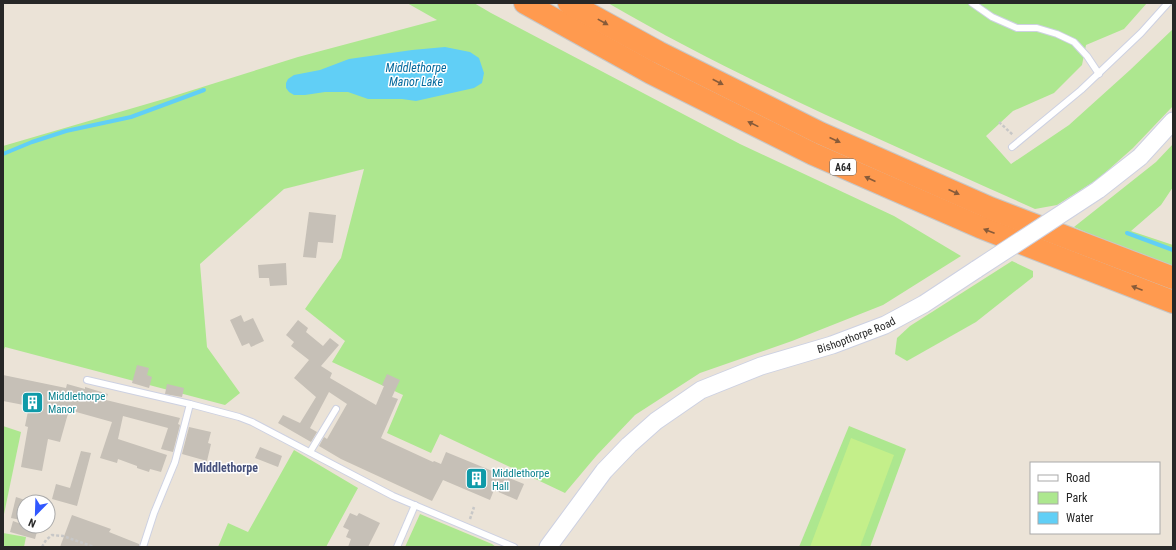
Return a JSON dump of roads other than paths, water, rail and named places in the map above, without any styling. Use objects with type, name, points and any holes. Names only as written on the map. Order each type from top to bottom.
[{"type":"highway","name":"A64","points":[[525,3],[651,73],[813,154],[980,227],[1173,302]]},
{"type":"highway","name":"A64","points":[[569,3],[658,52],[820,133],[990,208],[1173,278]]},
{"type":"street","name":"Bishopthorpe Road","points":[[548,547],[604,471],[629,444],[656,421],[701,390],[761,366],[832,345],[885,325],[924,304],[1098,190],[1140,157],[1173,121]]},
{"type":"lane","points":[[972,3],[992,17],[1017,28],[1037,28],[1057,34],[1074,42],[1087,56],[1098,74]]},
{"type":"lane","points":[[1012,147],[1081,90],[1141,33],[1168,3]]},
{"type":"lane","points":[[87,380],[190,404],[252,422],[388,493],[514,547]]},
{"type":"lane","points":[[143,547],[154,513],[175,462],[190,404]]},
{"type":"lane","points":[[310,452],[336,409]]},
{"type":"lane","points":[[397,547],[415,505]]},
{"type":"water","name":"Middlethorpe Manor Lake","points":[[445,47],[470,52],[479,58],[484,73],[482,83],[474,88],[416,101],[402,99],[368,99],[348,92],[325,92],[294,95],[286,88],[288,79],[294,75],[320,70],[349,59]]},
{"type":"waterway","points":[[3,154],[32,142],[66,131],[131,117],[204,90]]},
{"type":"waterway","points":[[1127,233],[1173,250]]},
{"type":"place","name":"Middlethorpe Manor","points":[[32,402]]},
{"type":"place","name":"Middlethorpe Hall","points":[[476,479]]},
{"type":"district","name":"Middlethorpe","points":[[226,468]]}]
